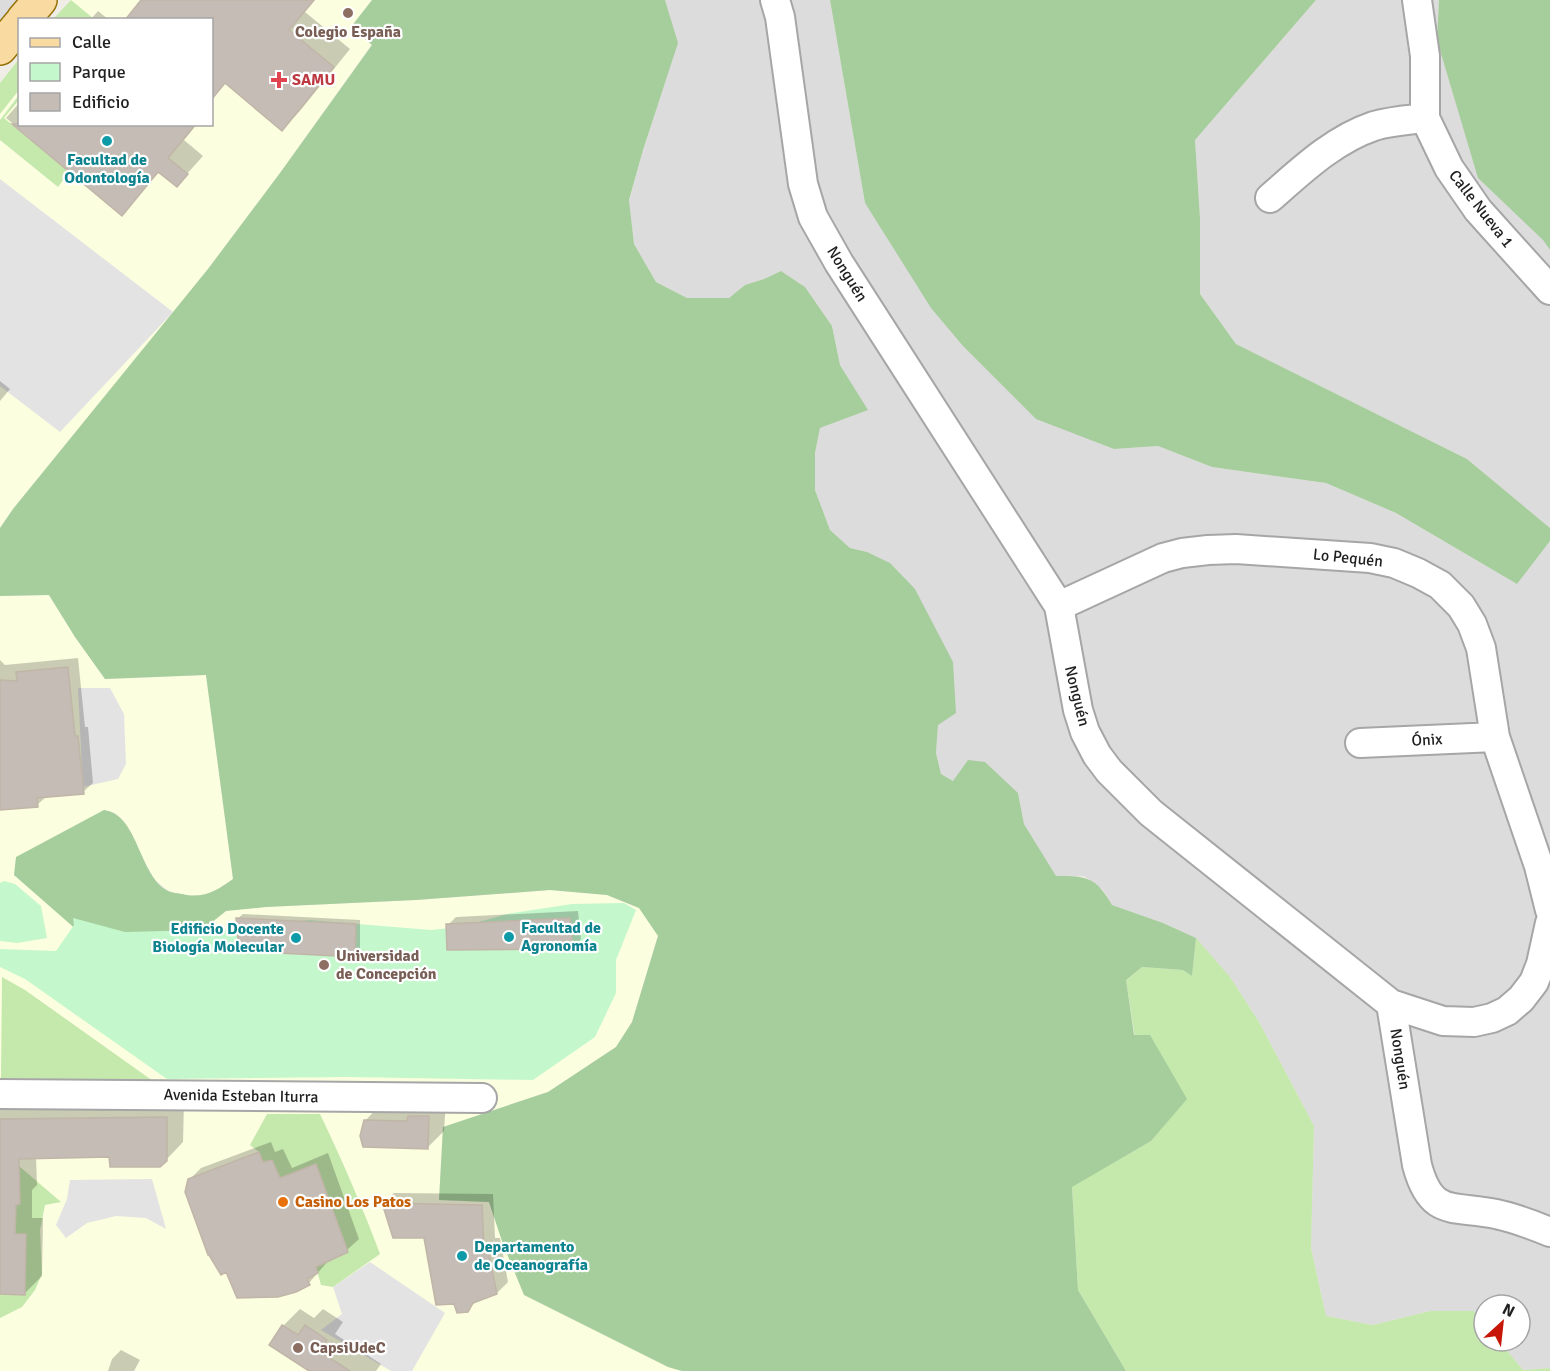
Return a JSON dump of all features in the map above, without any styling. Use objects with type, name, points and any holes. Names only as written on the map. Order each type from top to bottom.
[{"type":"main road","points":[[25,18],[40,0]]},
{"type":"main road","points":[[0,48],[18,26]]},
{"type":"street","name":"Nonguén","points":[[775,0],[780,17],[798,159],[813,217],[839,263],[1059,606],[1078,710],[1085,732],[1097,754],[1109,771],[1151,813],[1391,1004],[1417,1165],[1425,1190],[1443,1206],[1495,1214],[1550,1232]]},
{"type":"street","name":"Calle Nueva 1","points":[[1417,0],[1425,56],[1425,118],[1449,168],[1478,210],[1550,290]]},
{"type":"street","points":[[1270,198],[1317,158],[1340,142],[1374,127],[1425,118]]},
{"type":"street","name":"Lo Pequén","points":[[1059,606],[1163,558],[1182,553],[1236,549],[1370,558],[1394,563],[1440,585],[1461,606],[1482,648],[1495,737],[1539,866],[1550,910]]},
{"type":"street","name":"Ónix","points":[[1360,743],[1495,737]]},
{"type":"street","points":[[1391,1004],[1443,1021],[1461,1023],[1492,1018],[1506,1011],[1521,999],[1534,982],[1542,964],[1550,923]]},
{"type":"street","name":"Avenida Esteban Iturra","points":[[0,1094],[482,1098]]},
{"type":"shaded area","points":[[0,0],[20,0],[0,23]]},
{"type":"shaded area","points":[[71,0],[372,0],[351,27],[372,44],[208,269],[0,528],[0,83],[18,59],[18,126],[213,126],[213,18],[54,18]]},
{"type":"shaded area","points":[[665,0],[830,0],[865,203],[888,237],[1114,449],[1158,446],[1212,467],[1326,483],[1396,513],[1517,584],[1550,541],[1550,1368],[1523,1370],[1509,1353],[1532,1353],[1532,1293],[1472,1293],[1472,1311],[1430,1311],[1373,1325],[1326,1316],[1311,1248],[1314,1126],[1259,1022],[1230,977],[1195,938],[1163,923],[1112,905],[1103,890],[1084,876],[1056,877],[1024,824],[1018,793],[953,781],[941,774],[936,753],[938,725],[931,622],[915,589],[867,552],[850,548],[830,530],[815,490],[815,453],[820,428],[867,410],[840,365],[832,326],[805,287],[781,271],[745,285],[729,298],[687,298],[656,282],[634,244],[629,201],[677,43]]},
{"type":"shaded area","points":[[1316,0],[1439,0],[1437,40],[1550,250],[1550,528],[1467,459],[1236,344],[1200,294],[1200,218],[1195,140]]},
{"type":"shaded area","points":[[0,179],[173,312],[60,432],[0,386]]},
{"type":"shaded area","name":"Universidad de Concepción","points":[[49,595],[105,679],[206,675],[233,879],[212,894],[188,896],[169,891],[154,879],[124,821],[114,812],[14,875],[41,898],[191,939],[226,910],[266,907],[416,900],[550,890],[607,895],[639,908],[658,935],[632,1022],[616,1047],[548,1092],[443,1127],[439,1200],[489,1202],[503,1244],[668,1367],[682,1371],[0,1371],[0,596]]},
{"type":"shaded area","points":[[78,688],[110,688],[124,714],[126,764],[118,779],[83,787]]},
{"type":"shaded area","points":[[152,1179],[166,1229],[146,1218],[116,1216],[87,1223],[66,1238],[56,1225],[67,1199],[70,1180]]},
{"type":"shaded area","points":[[370,1262],[445,1313],[412,1371],[391,1371],[321,1330],[342,1314],[333,1287]]},
{"type":"green space","points":[[71,0],[93,18],[54,18]]},
{"type":"green space","points":[[372,0],[665,0],[678,43],[629,200],[634,244],[656,282],[687,298],[729,298],[745,285],[781,271],[805,287],[832,326],[840,365],[868,410],[820,428],[815,453],[815,490],[830,530],[850,548],[867,552],[890,563],[915,589],[953,662],[956,713],[938,725],[936,753],[941,774],[953,781],[968,760],[985,762],[1018,793],[1024,824],[1056,876],[1090,880],[1101,889],[1112,905],[1163,923],[1196,938],[1192,976],[1183,970],[1142,967],[1126,980],[1134,1035],[1150,1035],[1187,1099],[1151,1141],[1072,1187],[1078,1290],[1126,1371],[682,1371],[668,1367],[524,1295],[489,1202],[439,1200],[443,1127],[548,1092],[616,1047],[632,1022],[658,936],[639,908],[607,895],[550,890],[416,900],[266,907],[226,911],[191,939],[95,946],[14,875],[16,857],[104,810],[116,814],[125,823],[150,872],[168,891],[203,895],[233,879],[206,675],[105,679],[49,595],[0,596],[0,528],[208,269],[372,45],[351,27]]},
{"type":"green space","points":[[830,0],[1316,0],[1195,140],[1200,218],[1200,294],[1236,344],[1467,459],[1550,528],[1550,541],[1517,584],[1396,513],[1326,483],[1212,467],[1158,446],[1114,449],[1036,419],[963,346],[931,308],[865,203]]},
{"type":"green space","points":[[1439,0],[1550,0],[1550,250],[1543,240],[1478,178],[1437,40]]},
{"type":"green space","points":[[18,60],[18,91],[0,114],[0,83]]},
{"type":"green space","points":[[18,96],[18,101],[4,118],[69,172],[58,187],[0,140],[0,120]]},
{"type":"green space","points":[[4,881],[15,884],[41,906],[47,938],[17,943],[0,941],[0,883]]},
{"type":"green space","points":[[624,903],[636,910],[616,960],[616,993],[595,1037],[533,1080],[348,1077],[167,1079],[25,979],[0,967],[0,949],[56,951],[74,925],[73,918],[125,932],[241,929],[309,920],[431,930],[461,927],[507,914],[572,904]]},
{"type":"green space","points":[[1196,938],[1230,977],[1259,1022],[1314,1126],[1311,1248],[1326,1316],[1373,1325],[1430,1311],[1472,1311],[1472,1353],[1509,1353],[1523,1370],[1550,1368],[1550,1371],[1126,1371],[1078,1290],[1072,1186],[1151,1141],[1126,980],[1142,967],[1183,970],[1192,976]]},
{"type":"green space","points":[[2,977],[25,990],[153,1081],[1,1078]]},
{"type":"green space","points":[[267,1114],[320,1114],[352,1183],[380,1254],[333,1287],[321,1285],[316,1267],[348,1251],[316,1164],[280,1178],[272,1160],[263,1162],[259,1152],[250,1145]]},
{"type":"green space","points":[[19,1166],[61,1202],[45,1205],[40,1230],[42,1274],[35,1290],[22,1307],[0,1318],[0,1294],[25,1294],[26,1235],[15,1234],[16,1205],[20,1203]]},
{"type":"building","points":[[141,0],[314,0],[289,30],[334,67],[282,131],[225,83],[213,98],[213,18],[127,18]]},
{"type":"building","name":"Facultad de Odontología","points":[[12,124],[18,124],[18,126],[194,126],[168,158],[188,174],[177,187],[158,172],[122,216]]},
{"type":"building","points":[[68,667],[84,794],[37,798],[38,807],[0,810],[0,680],[17,681],[16,672]]},
{"type":"building","name":"Edificio Docente Biología Molecular","points":[[236,918],[356,924],[355,957],[239,951]]},
{"type":"building","name":"Facultad de Agronomía","points":[[570,918],[573,949],[447,950],[446,924]]},
{"type":"building","points":[[408,1116],[429,1116],[428,1149],[363,1147],[360,1136],[364,1120],[407,1121]]},
{"type":"building","points":[[167,1117],[167,1161],[160,1167],[110,1167],[109,1157],[19,1159],[20,1204],[16,1205],[15,1234],[26,1234],[25,1295],[0,1294],[0,1119]]},
{"type":"building","points":[[259,1152],[263,1162],[272,1160],[280,1178],[316,1164],[348,1252],[316,1267],[318,1273],[307,1279],[310,1285],[296,1292],[278,1297],[237,1298],[226,1272],[221,1275],[208,1255],[185,1192],[188,1179]]},
{"type":"building","name":"Departamento de Oceanografía","points":[[382,1203],[482,1205],[484,1249],[488,1249],[497,1294],[473,1303],[468,1312],[457,1313],[454,1304],[436,1305],[424,1238],[393,1238]]},
{"type":"building","name":"CapsiUdeC","points":[[282,1325],[298,1335],[305,1325],[327,1340],[319,1351],[350,1371],[309,1371],[269,1345]]},
{"type":"place","name":"Colegio España","points":[[348,13]]},
{"type":"place","name":"SAMU","points":[[279,80]]},
{"type":"place","name":"Facultad de Odontología","points":[[107,141]]},
{"type":"place","name":"Facultad de Agronomía","points":[[509,937]]},
{"type":"place","name":"Edificio Docente Biología Molecular","points":[[296,938]]},
{"type":"place","name":"Universidad de Concepción","points":[[324,965]]},
{"type":"place","name":"Casino Los Patos","points":[[283,1202]]},
{"type":"place","name":"Departamento de Oceanografía","points":[[462,1256]]},
{"type":"place","name":"CapsiUdeC","points":[[298,1348]]}]
